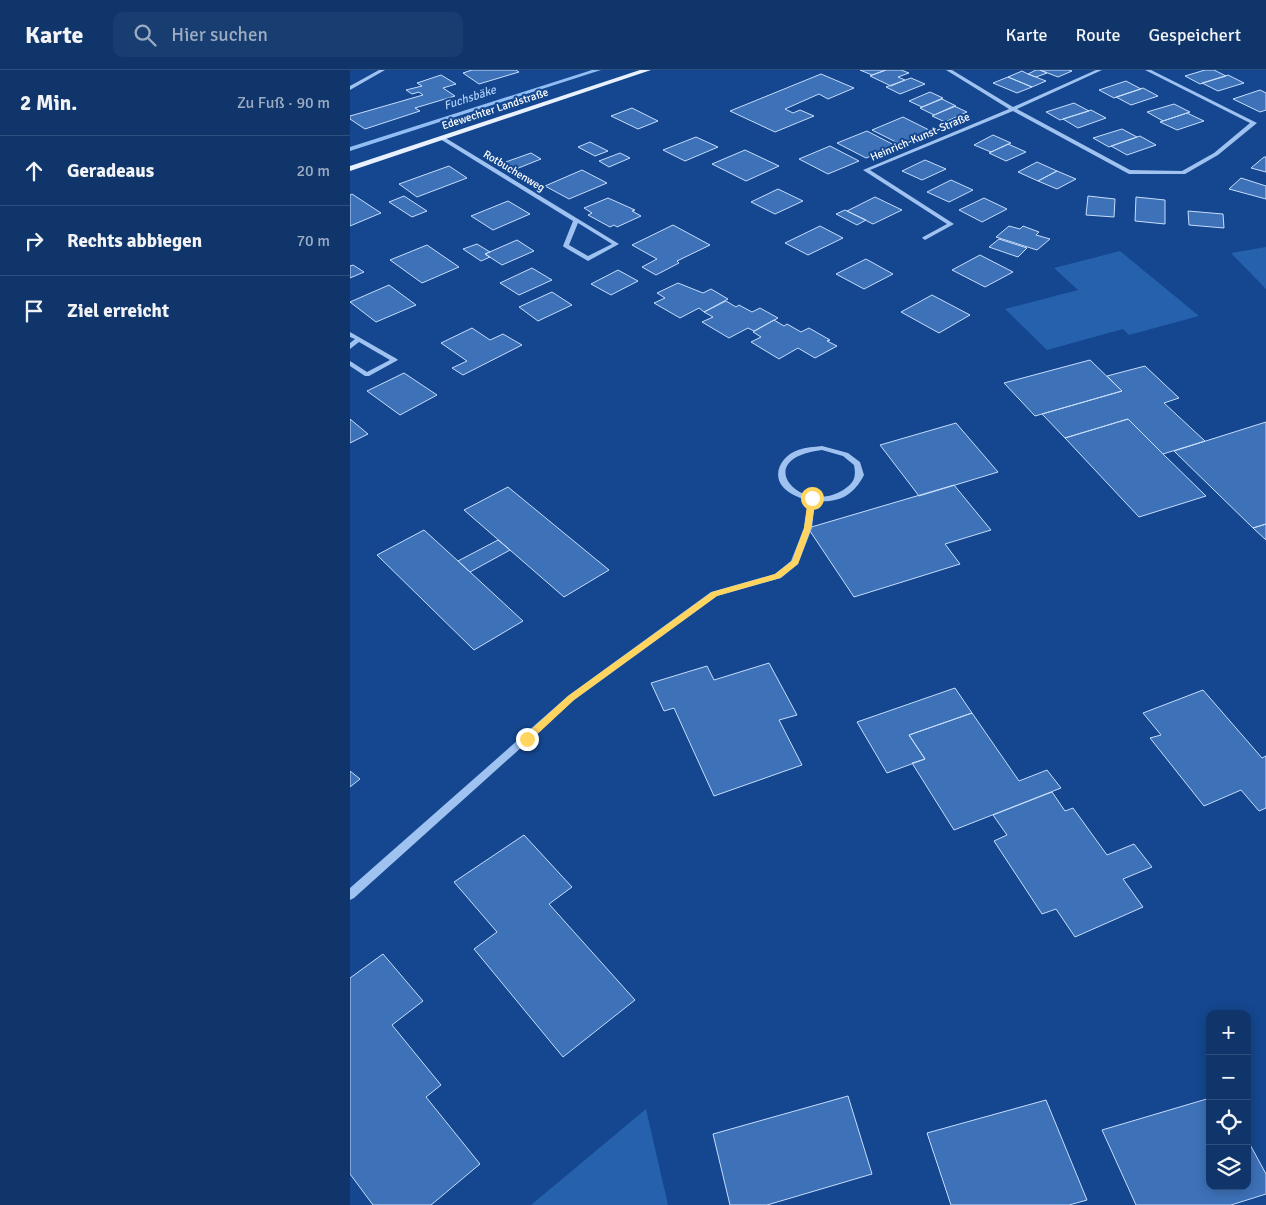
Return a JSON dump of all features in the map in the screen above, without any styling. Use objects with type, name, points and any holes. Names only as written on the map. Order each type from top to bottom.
[{"type":"main road","name":"Edewechter Landstraße","points":[[350,169],[647,70]]},
{"type":"street","points":[[350,88],[383,70]]},
{"type":"street","points":[[948,70],[1013,109],[1129,172],[1183,173],[1216,154],[1254,123],[1147,70]]},
{"type":"street","name":"Heinrich-Kunst-Straße","points":[[925,238],[951,224],[866,170],[1013,109],[1100,70]]},
{"type":"street","name":"Rotbuchenweg","points":[[442,138],[616,244],[588,259],[566,246],[576,221]]},
{"type":"street","points":[[350,334],[395,360],[367,375],[350,363]]},
{"type":"street","points":[[350,347],[358,340]]},
{"type":"street","points":[[822,448],[846,454],[854,460],[860,468],[860,476],[857,484],[850,491],[826,499],[812,498],[790,490],[783,482],[782,466],[788,458],[809,449],[822,448]]},
{"type":"street","points":[[350,895],[571,698],[714,594],[778,576],[795,562],[808,528],[812,498]]},
{"type":"shaded area","points":[[1266,247],[1266,289],[1231,253]]},
{"type":"shaded area","points":[[1120,251],[1199,316],[1129,335],[1123,329],[1047,350],[1005,309],[1078,290],[1054,268]]},
{"type":"shaded area","points":[[646,1109],[668,1205],[531,1205]]},
{"type":"building","points":[[472,70],[516,70],[519,72],[479,84],[463,73]]},
{"type":"building","points":[[860,70],[886,70],[872,75]]},
{"type":"building","points":[[886,70],[901,70],[909,73],[898,77],[905,80],[891,86],[870,76]]},
{"type":"building","points":[[1036,70],[1047,73],[1036,77],[1028,74]]},
{"type":"building","points":[[1040,70],[1068,70],[1072,71],[1058,77]]},
{"type":"building","points":[[1205,70],[1214,70],[1226,76],[1200,84],[1185,76]]},
{"type":"building","points":[[1022,71],[1046,81],[1032,87],[1008,77]]},
{"type":"building","points":[[821,74],[854,88],[828,99],[819,94],[785,109],[793,113],[800,110],[814,116],[775,132],[730,111]]},
{"type":"building","points":[[441,75],[456,84],[443,88],[455,96],[415,108],[420,111],[365,129],[350,119],[350,116],[423,95],[419,92],[412,94],[406,90],[422,86],[417,83]]},
{"type":"building","points":[[1228,75],[1244,83],[1218,91],[1202,83]]},
{"type":"building","points":[[1008,77],[1032,87],[1017,93],[993,83]]},
{"type":"building","points":[[911,78],[925,84],[900,94],[886,87]]},
{"type":"building","points":[[1126,81],[1141,89],[1114,98],[1099,90]]},
{"type":"building","points":[[1143,88],[1158,96],[1131,105],[1116,97]]},
{"type":"building","points":[[1260,90],[1266,93],[1266,110],[1260,112],[1233,99]]},
{"type":"building","points":[[930,92],[943,98],[922,107],[909,101]]},
{"type":"building","points":[[942,99],[956,106],[934,115],[920,108]]},
{"type":"building","points":[[1074,103],[1089,111],[1060,120],[1046,112]]},
{"type":"building","points":[[1174,104],[1190,112],[1163,121],[1147,112]]},
{"type":"building","points":[[954,106],[967,112],[945,122],[932,116]]},
{"type":"building","points":[[632,108],[658,121],[638,129],[611,116]]},
{"type":"building","points":[[1091,110],[1106,118],[1078,128],[1063,119]]},
{"type":"building","points":[[1187,113],[1204,121],[1177,130],[1160,122]]},
{"type":"building","points":[[903,117],[931,131],[900,144],[872,130]]},
{"type":"building","points":[[1122,129],[1137,137],[1109,147],[1093,138]]},
{"type":"building","points":[[867,131],[896,146],[866,158],[837,143]]},
{"type":"building","points":[[993,135],[1011,143],[991,152],[974,145]]},
{"type":"building","points":[[1140,136],[1156,145],[1127,155],[1111,146]]},
{"type":"building","points":[[696,137],[718,147],[685,161],[663,150]]},
{"type":"building","points":[[590,142],[608,151],[595,156],[578,147]]},
{"type":"building","points":[[1008,144],[1026,152],[1006,161],[989,153]]},
{"type":"building","points":[[830,146],[859,161],[828,174],[799,159]]},
{"type":"building","points":[[745,150],[779,166],[746,181],[712,164]]},
{"type":"building","points":[[531,153],[541,159],[511,171],[500,164]]},
{"type":"building","points":[[620,153],[630,158],[609,167],[599,161]]},
{"type":"building","points":[[1266,157],[1266,172],[1251,168]]},
{"type":"building","points":[[925,160],[946,169],[922,180],[902,171]]},
{"type":"building","points":[[1037,162],[1057,171],[1038,181],[1018,172]]},
{"type":"building","points":[[449,166],[467,178],[417,197],[399,184]]},
{"type":"building","points":[[582,170],[607,183],[569,199],[545,186]]},
{"type":"building","points":[[1057,171],[1076,179],[1057,189],[1038,181]]},
{"type":"building","points":[[1241,178],[1266,186],[1266,199],[1229,189]]},
{"type":"building","points":[[951,180],[973,190],[949,202],[927,192]]},
{"type":"building","points":[[778,189],[803,201],[775,214],[751,202]]},
{"type":"building","points":[[352,194],[381,213],[350,226],[350,195]]},
{"type":"building","points":[[404,196],[427,211],[412,217],[389,202]]},
{"type":"building","points":[[1088,196],[1115,199],[1114,217],[1086,215]]},
{"type":"building","points":[[875,197],[902,210],[873,224],[847,211]]},
{"type":"building","points":[[1136,197],[1165,200],[1165,224],[1135,221]]},
{"type":"building","points":[[608,198],[635,210],[632,211],[641,216],[617,227],[614,225],[610,227],[588,215],[592,213],[584,208]]},
{"type":"building","points":[[984,198],[1007,209],[982,222],[959,210]]},
{"type":"building","points":[[508,201],[530,214],[493,230],[471,216]]},
{"type":"building","points":[[845,210],[866,220],[857,225],[836,214]]},
{"type":"building","points":[[1188,211],[1223,214],[1224,228],[1189,225]]},
{"type":"building","points":[[673,225],[710,245],[677,261],[679,263],[656,275],[642,267],[657,259],[632,245]]},
{"type":"building","points":[[820,226],[843,238],[808,255],[785,243]]},
{"type":"building","points":[[1009,226],[1020,229],[1023,226],[1039,232],[1036,235],[1050,239],[1037,250],[996,237]]},
{"type":"building","points":[[999,239],[1027,248],[1018,257],[989,247]]},
{"type":"building","points":[[517,240],[534,251],[502,265],[485,254]]},
{"type":"building","points":[[477,244],[490,252],[485,254],[490,257],[481,261],[463,249]]},
{"type":"building","points":[[427,245],[459,267],[422,283],[390,260]]},
{"type":"building","points":[[980,255],[1013,272],[985,287],[952,270]]},
{"type":"building","points":[[866,259],[893,274],[864,289],[836,274]]},
{"type":"building","points":[[353,265],[364,272],[350,278],[350,266]]},
{"type":"building","points":[[532,268],[552,280],[519,295],[500,283]]},
{"type":"building","points":[[618,270],[638,281],[611,295],[591,284]]},
{"type":"building","points":[[678,283],[703,293],[711,289],[728,299],[704,312],[699,308],[680,318],[654,303],[665,298],[657,293]]},
{"type":"building","points":[[389,285],[416,305],[376,322],[350,302]]},
{"type":"building","points":[[552,292],[572,305],[538,321],[519,307]]},
{"type":"building","points":[[932,295],[970,315],[939,333],[901,312]]},
{"type":"building","points":[[726,301],[736,307],[739,305],[752,312],[760,308],[778,318],[754,331],[748,328],[729,338],[702,322],[713,317],[704,312]]},
{"type":"building","points":[[774,320],[784,326],[787,324],[801,332],[809,328],[837,346],[815,358],[798,348],[779,359],[751,342],[761,337],[753,332]]},
{"type":"building","points":[[472,328],[490,340],[503,334],[522,345],[463,375],[452,368],[467,361],[441,343]]},
{"type":"building","points":[[1090,360],[1122,391],[1035,416],[1004,383]]},
{"type":"building","points":[[1145,366],[1179,398],[1164,403],[1205,441],[1163,454],[1128,419],[1065,438],[1042,414],[1122,391],[1107,376]]},
{"type":"building","points":[[404,373],[437,395],[400,415],[367,391]]},
{"type":"building","points":[[350,419],[368,434],[350,443]]},
{"type":"building","points":[[1128,419],[1206,496],[1139,517],[1065,438]]},
{"type":"building","points":[[1266,422],[1266,524],[1253,528],[1174,451]]},
{"type":"building","points":[[956,423],[998,472],[919,496],[880,445]]},
{"type":"building","points":[[954,485],[991,530],[945,544],[960,564],[854,597],[808,528]]},
{"type":"building","points":[[508,487],[609,570],[564,597],[464,510]]},
{"type":"building","points":[[1266,524],[1266,540],[1253,528]]},
{"type":"building","points":[[424,530],[523,621],[474,650],[377,555]]},
{"type":"building","points":[[498,540],[510,550],[470,572],[458,561]]},
{"type":"building","points":[[769,663],[797,715],[779,720],[802,765],[714,796],[674,708],[664,711],[651,683],[707,666],[714,680]]},
{"type":"building","points":[[955,688],[972,713],[909,735],[925,759],[887,773],[857,722]]},
{"type":"building","points":[[1203,690],[1262,758],[1266,756],[1266,808],[1259,811],[1241,790],[1204,806],[1150,738],[1161,735],[1143,713]]},
{"type":"building","points":[[972,713],[1019,781],[1047,770],[1061,788],[954,830],[912,763],[925,759],[909,735]]},
{"type":"building","points":[[350,771],[360,779],[350,787]]},
{"type":"building","points":[[1052,792],[1065,811],[1073,808],[1107,855],[1134,844],[1152,867],[1123,879],[1143,907],[1075,937],[1056,909],[1042,914],[994,841],[1007,835],[993,815]]},
{"type":"building","points":[[524,835],[572,887],[549,904],[635,1000],[563,1057],[474,949],[497,932],[454,882]]},
{"type":"building","points":[[383,954],[423,1001],[392,1025],[441,1085],[426,1097],[480,1164],[431,1205],[373,1205],[350,1174],[350,978]]},
{"type":"building","points":[[848,1096],[872,1174],[767,1205],[730,1205],[713,1134]]},
{"type":"building","points":[[1206,1099],[1206,1190],[1251,1190],[1251,1146],[1266,1174],[1266,1194],[1231,1205],[1136,1205],[1102,1130]]},
{"type":"building","points":[[1046,1100],[1087,1200],[1069,1205],[951,1205],[927,1133]]},
{"type":"waterway","name":"Fuchsbäke","points":[[350,149],[598,70]]},
{"type":"route","points":[[527,739],[571,698],[714,594],[778,576],[795,562],[808,528],[812,498]]}]
